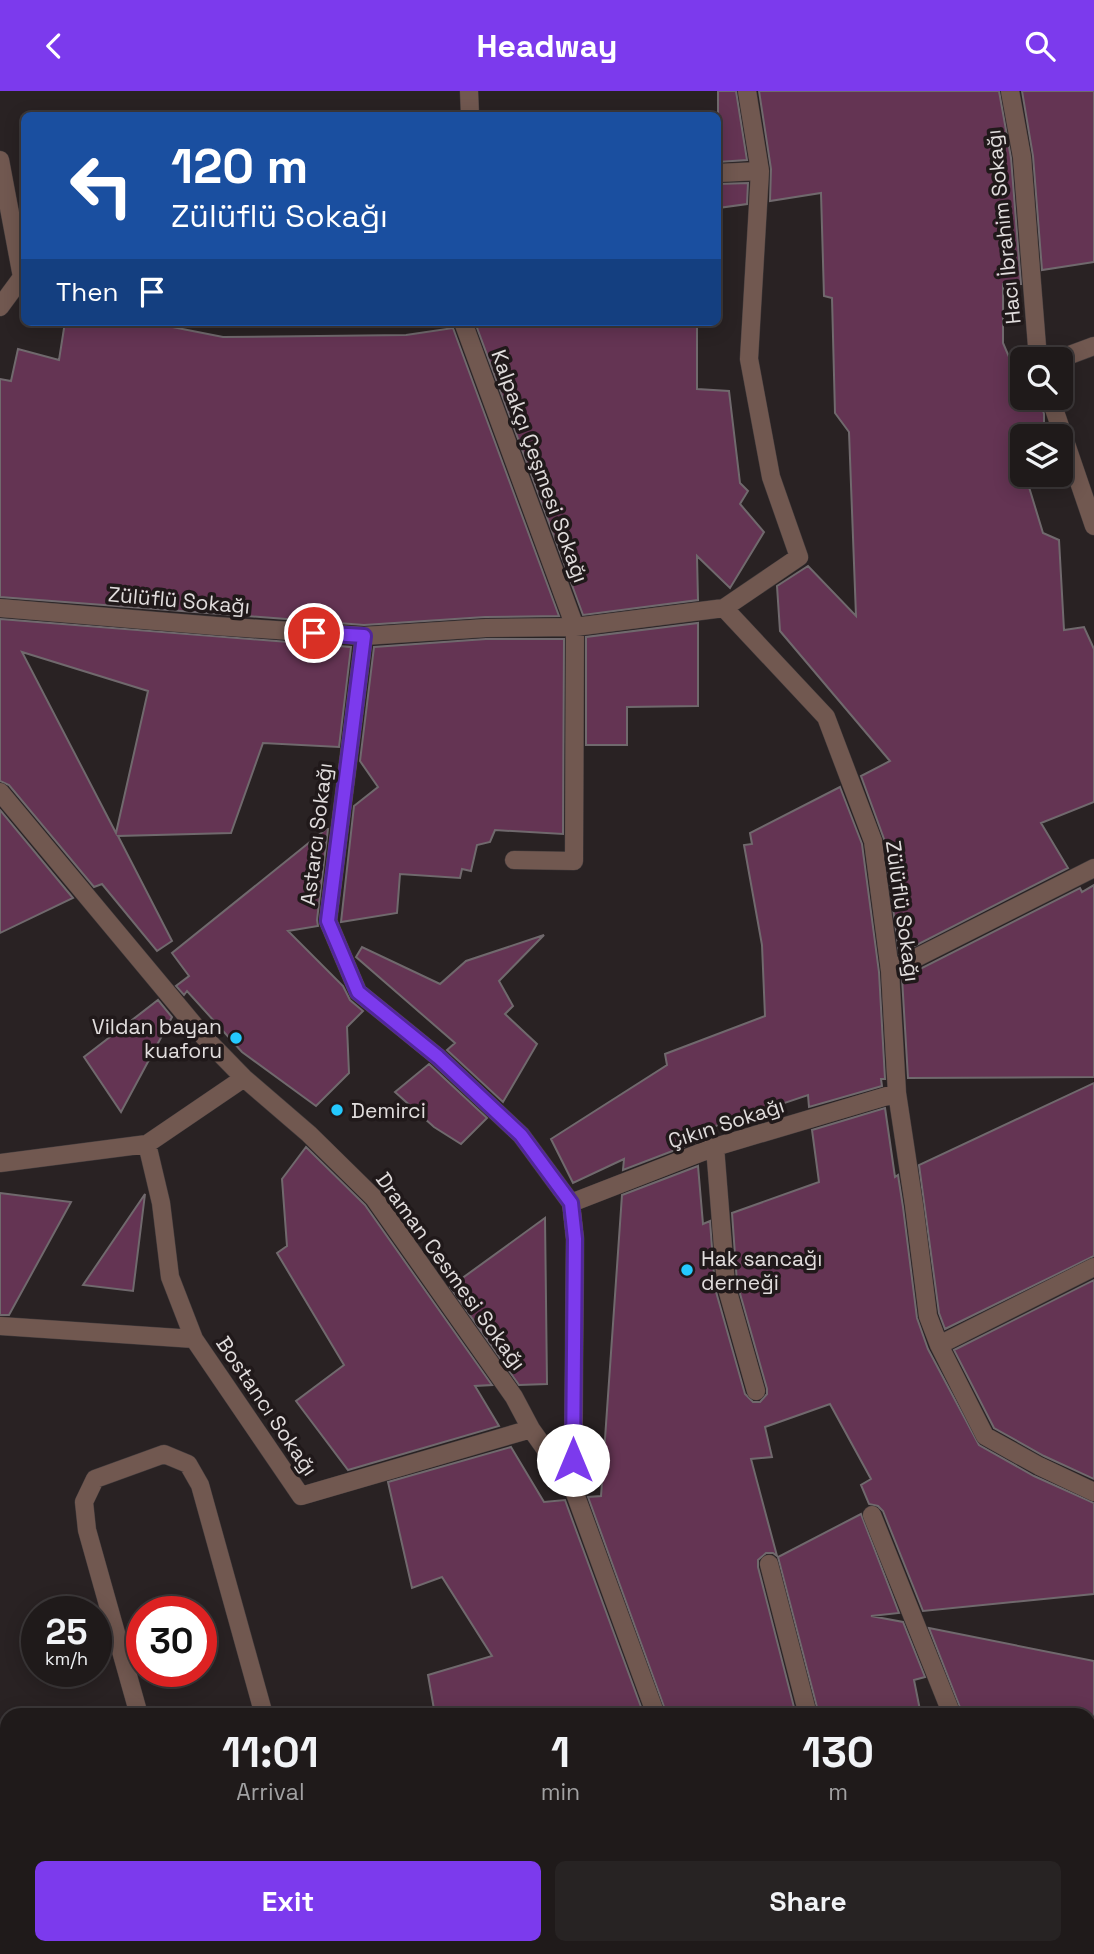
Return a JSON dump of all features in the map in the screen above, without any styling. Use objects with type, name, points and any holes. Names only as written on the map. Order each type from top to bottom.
[{"type":"street","points":[[469,91],[470,112]]},
{"type":"street","points":[[724,608],[799,557],[771,477],[749,359],[760,171],[747,91]]},
{"type":"street","name":"Hacı İbrahim Sokağı","points":[[1010,91],[1022,157],[1037,347]]},
{"type":"street","points":[[0,160],[21,267]]},
{"type":"street","points":[[721,173],[760,171]]},
{"type":"street","points":[[0,307],[21,280]]},
{"type":"street","name":"Kalpakçı Çeşmesi Sokağı","points":[[464,326],[575,627]]},
{"type":"street","points":[[1073,354],[1094,346]]},
{"type":"street","points":[[1054,410],[1094,526]]},
{"type":"street","name":"Zülüflü Sokağı","points":[[0,608],[216,627],[364,636],[486,628],[575,627],[724,608],[826,717],[873,841],[890,971],[897,1093],[928,1316],[939,1345],[985,1436],[1094,1492]]},
{"type":"street","points":[[514,860],[574,861],[575,627]]},
{"type":"street","name":"Astarcı Sokağı","points":[[364,636],[328,921],[358,992],[438,1057],[521,1135],[571,1203],[575,1239],[573,1488]]},
{"type":"street","name":"Draman Cesmesi Sokağı","points":[[0,792],[205,1038],[244,1078],[309,1134],[374,1198],[514,1397],[531,1429],[573,1488],[653,1708]]},
{"type":"street","points":[[890,971],[1093,873]]},
{"type":"street","points":[[0,1163],[148,1144],[244,1078]]},
{"type":"street","name":"Çıkın Sokağı","points":[[571,1203],[715,1147],[897,1093]]},
{"type":"street","points":[[148,1144],[161,1203],[170,1277],[194,1339]]},
{"type":"street","points":[[715,1147],[726,1285],[756,1391]]},
{"type":"street","points":[[939,1345],[1094,1267]]},
{"type":"street","name":"Bostancı Sokağı","points":[[0,1326],[194,1339],[301,1496],[531,1429]]},
{"type":"street","points":[[137,1708],[87,1530],[84,1502],[95,1479],[164,1454],[188,1464],[200,1485],[262,1708]]},
{"type":"street","points":[[872,1515],[949,1708]]},
{"type":"street","points":[[769,1564],[806,1708]]},
{"type":"building","points":[[718,91],[736,91],[747,160],[721,162],[721,112],[718,112]]},
{"type":"building","points":[[759,91],[999,91],[1011,158],[1021,284],[1003,284],[1003,343],[1010,359],[1010,410],[1043,410],[1044,414],[1044,424],[1010,424],[1010,487],[1029,487],[1043,533],[1059,540],[1064,630],[1084,627],[1094,649],[1094,802],[1041,823],[1068,868],[899,954],[884,839],[861,776],[890,761],[780,631],[777,586],[808,566],[856,616],[849,432],[835,413],[832,298],[824,296],[821,193],[770,201],[771,169]]},
{"type":"building","points":[[1022,91],[1094,91],[1094,262],[1042,270],[1033,156]]},
{"type":"building","points":[[748,183],[747,204],[721,208],[721,184]]},
{"type":"building","points":[[64,326],[167,326],[223,337],[406,335],[453,328],[559,616],[485,617],[364,625],[0,597],[0,379],[11,381],[18,349],[59,360]]},
{"type":"building","points":[[476,326],[697,326],[697,389],[729,391],[740,483],[748,491],[740,504],[764,532],[730,588],[697,556],[698,600],[583,615]]},
{"type":"building","points":[[0,619],[351,647],[339,747],[263,743],[231,833],[118,836],[172,941],[157,951],[102,884],[94,887],[9,785],[0,781]],"holes":[[[22,652],[148,691],[116,833]]]},
{"type":"building","points":[[698,623],[698,706],[627,707],[627,745],[586,745],[586,637]]},
{"type":"building","points":[[486,639],[564,639],[563,834],[495,830],[490,842],[477,845],[471,871],[462,869],[460,878],[400,874],[397,913],[341,922],[354,806],[378,787],[360,761],[374,647]]},
{"type":"building","points":[[840,787],[862,844],[879,972],[885,1079],[881,1079],[882,1086],[809,1107],[808,1095],[695,1133],[696,1142],[623,1170],[624,1159],[573,1183],[551,1139],[667,1065],[665,1054],[765,1016],[762,945],[744,845],[752,844],[750,833]]},
{"type":"building","points":[[0,810],[73,898],[0,933]]},
{"type":"building","points":[[326,829],[318,926],[288,931],[343,986],[350,1000],[363,1011],[347,1027],[349,1073],[316,1106],[242,1052],[187,991],[184,995],[176,986],[189,976],[172,953]]},
{"type":"building","points":[[1094,885],[1094,1077],[908,1078],[902,978],[1080,888],[1082,892]]},
{"type":"building","points":[[544,935],[499,981],[513,1006],[505,1014],[537,1044],[503,1102],[447,1050],[455,1043],[356,957],[362,947],[440,984],[466,961]]},
{"type":"building","points":[[158,1000],[172,1017],[121,1112],[84,1057]]},
{"type":"building","points":[[429,1064],[487,1118],[461,1144],[434,1127],[395,1092]]},
{"type":"building","points":[[1094,1083],[1094,1256],[945,1329],[939,1313],[919,1165]]},
{"type":"building","points":[[885,1108],[895,1177],[898,1175],[903,1207],[917,1318],[928,1349],[979,1445],[1034,1476],[1094,1503],[1094,1594],[923,1611],[883,1511],[878,1506],[869,1504],[861,1485],[871,1479],[830,1404],[765,1427],[772,1457],[751,1459],[777,1556],[766,1553],[758,1560],[758,1567],[794,1708],[664,1708],[588,1497],[601,1496],[622,1195],[698,1166],[703,1224],[710,1221],[715,1288],[745,1394],[753,1402],[760,1402],[767,1394],[767,1389],[737,1283],[732,1213],[819,1182],[812,1130]]},
{"type":"building","points":[[306,1147],[365,1205],[492,1385],[475,1386],[499,1426],[348,1470],[296,1401],[344,1365],[277,1253],[287,1246],[282,1179]]},
{"type":"building","points":[[0,1193],[71,1202],[9,1315],[0,1315]]},
{"type":"building","points":[[145,1194],[133,1291],[83,1285]]},
{"type":"building","points":[[545,1218],[547,1384],[519,1385],[450,1287]]},
{"type":"building","points":[[1094,1280],[1094,1479],[1044,1456],[994,1428],[954,1350]]},
{"type":"building","points":[[511,1447],[544,1502],[565,1500],[641,1708],[434,1708],[428,1675],[492,1656],[442,1577],[412,1588],[388,1482]]},
{"type":"building","points":[[861,1514],[899,1613],[871,1616],[903,1622],[925,1677],[914,1680],[920,1708],[817,1708],[778,1557]]},
{"type":"building","points":[[929,1628],[1094,1661],[1094,1708],[960,1708]]},
{"type":"place","name":"Vildan bayan kuaforu","points":[[236,1038]]},
{"type":"place","name":"Demirci","points":[[337,1110]]},
{"type":"place","name":"Hak sancağı derneği","points":[[687,1270]]},
{"type":"route","points":[[314,633],[364,636],[328,921],[358,992],[438,1057],[521,1135],[571,1203],[575,1239],[573,1460]]}]
